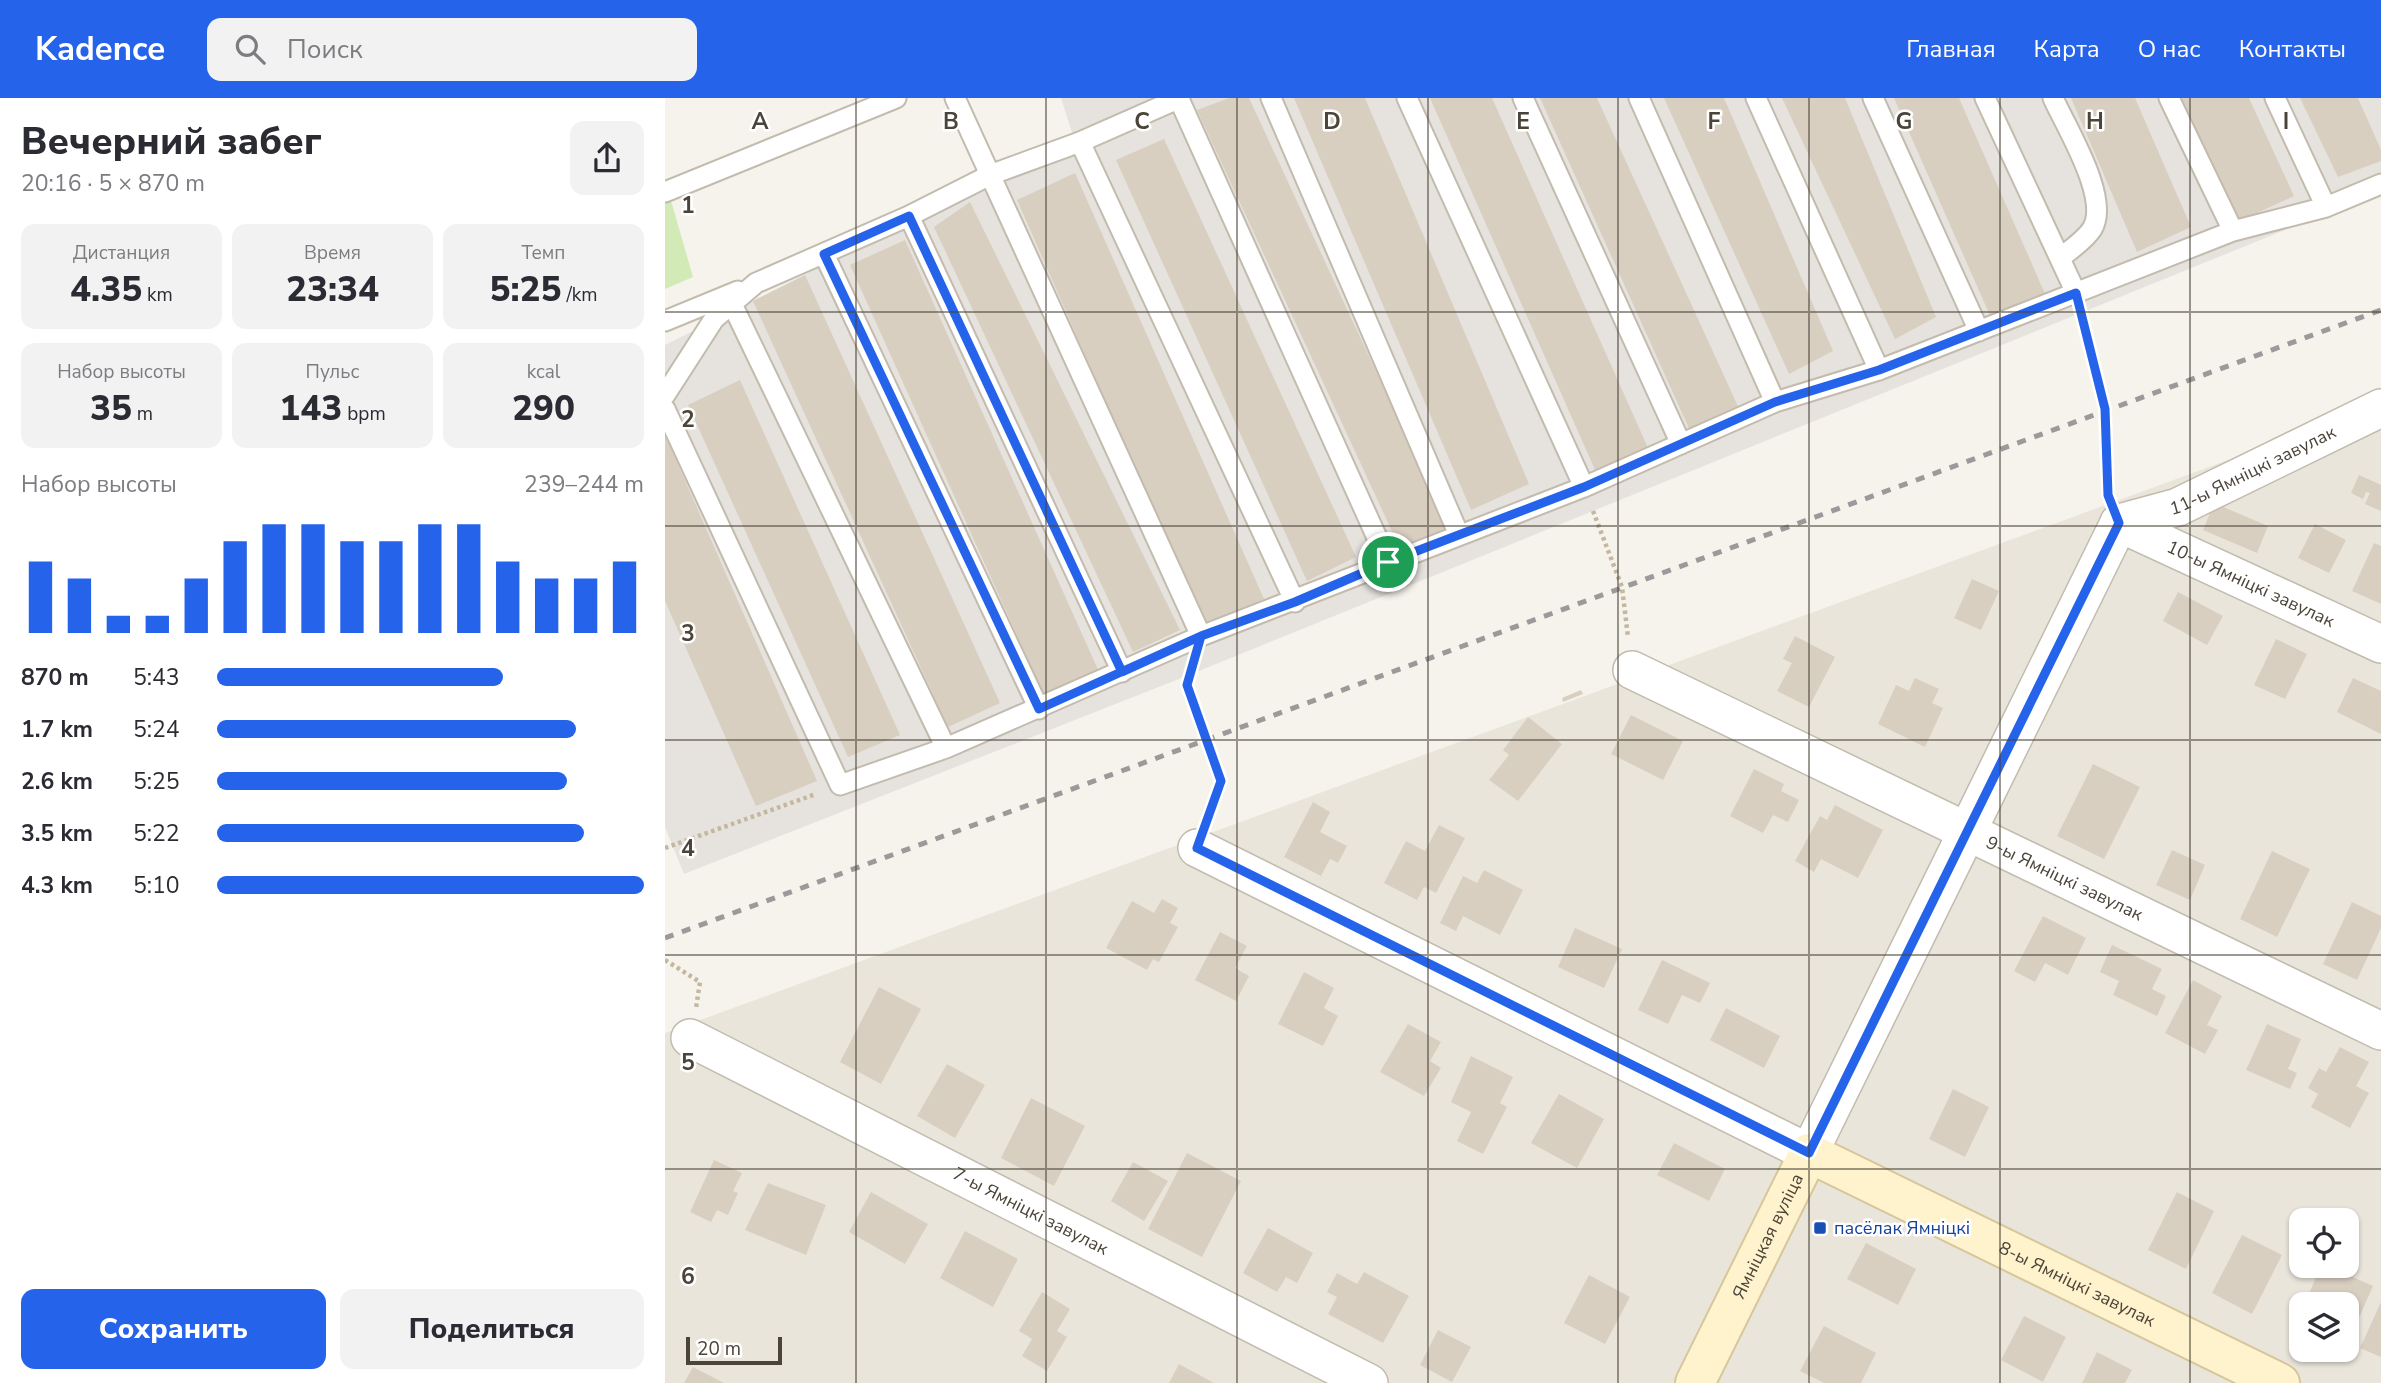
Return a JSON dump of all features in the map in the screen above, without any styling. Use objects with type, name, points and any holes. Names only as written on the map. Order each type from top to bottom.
[{"type":"main road","name":"Ямніцкая вуліца","points":[[1695,1383],[1809,1153]]},
{"type":"main road","name":"8-ы Ямніцкі завулак","points":[[1809,1153],[2280,1383]]},
{"type":"street","name":"11-ы Ямніцкі завулак","points":[[2119,523],[2178,507],[2381,408]]},
{"type":"street","name":"10-ы Ямніцкі завулак","points":[[2119,523],[2381,644]]},
{"type":"street","name":"Ямніцкая вуліца","points":[[1809,1153],[2119,523]]},
{"type":"street","name":"9-ы Ямніцкі завулак","points":[[1632,670],[2381,1031]]},
{"type":"street","name":"8-ы Ямніцкі завулак","points":[[1197,848],[1809,1153]]},
{"type":"street","name":"7-ы Ямніцкі завулак","points":[[690,1038],[1369,1383]]},
{"type":"lane","points":[[665,192],[896,98]]},
{"type":"lane","points":[[955,98],[1201,636]]},
{"type":"lane","points":[[665,321],[909,216],[990,175],[1080,142],[1180,98],[1388,562]]},
{"type":"lane","points":[[1271,98],[1459,535]]},
{"type":"lane","points":[[1407,98],[1584,487]]},
{"type":"lane","points":[[1523,98],[1681,444]]},
{"type":"lane","points":[[1639,98],[1775,402]]},
{"type":"lane","points":[[1756,98],[1879,370]]},
{"type":"lane","points":[[1873,98],[1979,331]]},
{"type":"lane","points":[[1985,98],[2076,293]]},
{"type":"lane","points":[[2053,98],[2093,184],[2097,210],[2092,229],[2060,258]]},
{"type":"lane","points":[[2169,98],[2233,231]]},
{"type":"lane","points":[[2275,98],[2326,208]]},
{"type":"lane","points":[[1080,142],[1295,602]]},
{"type":"lane","points":[[665,409],[840,786],[946,748],[1201,636],[1295,602],[1388,562],[1584,487],[1775,402],[1879,370],[2233,231],[2326,208],[2381,184]]},
{"type":"lane","points":[[909,216],[1122,672]]},
{"type":"lane","points":[[824,254],[1039,709]]},
{"type":"lane","points":[[665,395],[714,318],[756,284]]},
{"type":"lane","points":[[732,304],[946,748]]},
{"type":"path","points":[[2076,293],[2105,409],[2108,495],[2119,523]]},
{"type":"path","points":[[1584,487],[1622,587],[1632,670]]},
{"type":"path","points":[[1197,848],[1221,781],[1187,685],[1201,636]]},
{"type":"path","points":[[665,848],[840,786]]},
{"type":"path","points":[[665,960],[700,982],[690,1038]]},
{"type":"shaded area","points":[[1061,98],[2381,98],[2381,191],[1184,677],[684,874],[665,827],[665,345],[1074,139]]},
{"type":"shaded area","points":[[2381,404],[2381,1383],[665,1383],[665,1033]]},
{"type":"green space","points":[[665,180],[693,277],[665,289]]},
{"type":"building","points":[[1229,98],[1249,98],[1451,533],[1403,555],[1197,110]]},
{"type":"building","points":[[1294,98],[1365,98],[1529,484],[1471,510]]},
{"type":"building","points":[[1430,98],[1492,98],[1648,448],[1596,472]]},
{"type":"building","points":[[1540,98],[1597,98],[1741,413],[1692,435]]},
{"type":"building","points":[[1664,98],[1724,98],[1833,351],[1789,374]]},
{"type":"building","points":[[1782,98],[1845,98],[1936,317],[1895,339]]},
{"type":"building","points":[[1894,98],[1959,98],[2046,296],[1992,320]]},
{"type":"building","points":[[2071,98],[2135,98],[2191,227],[2137,252]]},
{"type":"building","points":[[2180,98],[2249,98],[2294,196],[2237,222]]},
{"type":"building","points":[[2300,98],[2358,98],[2381,150],[2381,161],[2338,177]]},
{"type":"building","points":[[1164,139],[1356,557],[1307,581],[1116,160]]},
{"type":"building","points":[[1075,173],[1264,599],[1203,623],[1017,200]]},
{"type":"building","points":[[970,202],[1180,630],[1133,652],[934,227]]},
{"type":"building","points":[[905,240],[1100,674],[1047,702],[850,265]]},
{"type":"building","points":[[805,275],[1000,703],[948,727],[753,301]]},
{"type":"building","points":[[740,380],[900,735],[848,757],[688,405]]},
{"type":"building","points":[[665,435],[817,781],[756,806],[665,601]]},
{"type":"building","points":[[2359,475],[2381,485],[2381,511],[2365,504],[2370,493],[2366,492],[2363,499],[2351,493]]},
{"type":"building","points":[[2214,503],[2268,526],[2257,553],[2203,530]]},
{"type":"building","points":[[2315,524],[2346,540],[2329,573],[2298,558]]},
{"type":"building","points":[[2374,543],[2381,546],[2381,604],[2352,591]]},
{"type":"building","points":[[1972,579],[1999,591],[1981,630],[1954,618]]},
{"type":"building","points":[[2178,592],[2223,616],[2207,645],[2163,621]]},
{"type":"building","points":[[1795,636],[1835,657],[1809,707],[1777,691],[1792,663],[1783,659]]},
{"type":"building","points":[[2276,639],[2307,654],[2285,699],[2254,685]]},
{"type":"building","points":[[1915,678],[1939,689],[1932,703],[1943,708],[1925,747],[1878,724],[1896,685],[1909,691]]},
{"type":"building","points":[[2353,678],[2381,691],[2381,734],[2337,712]]},
{"type":"building","points":[[1581,690],[1583,694],[1563,702],[1562,698]]},
{"type":"building","points":[[1631,715],[1683,741],[1663,780],[1611,754]]},
{"type":"building","points":[[1528,717],[1562,744],[1518,801],[1489,780],[1509,755],[1503,750]]},
{"type":"building","points":[[2093,764],[2140,787],[2104,859],[2057,836]]},
{"type":"building","points":[[1754,769],[1784,784],[1781,791],[1799,800],[1788,822],[1773,815],[1763,833],[1730,816]]},
{"type":"building","points":[[1313,802],[1330,812],[1320,832],[1347,846],[1338,863],[1330,859],[1321,876],[1284,857]]},
{"type":"building","points":[[1835,805],[1883,830],[1858,878],[1821,859],[1814,872],[1795,861],[1820,816],[1827,820]]},
{"type":"building","points":[[1439,825],[1465,838],[1436,893],[1424,887],[1417,900],[1384,883],[1406,841],[1425,851]]},
{"type":"building","points":[[2172,850],[2205,865],[2190,900],[2156,885]]},
{"type":"building","points":[[2272,851],[2310,869],[2277,937],[2240,919]]},
{"type":"building","points":[[1484,870],[1523,890],[1500,935],[1463,916],[1456,931],[1440,923],[1463,876],[1477,883]]},
{"type":"building","points":[[1162,899],[1178,908],[1170,923],[1178,927],[1159,962],[1153,959],[1147,970],[1106,948],[1132,901],[1154,913]]},
{"type":"building","points":[[2352,902],[2381,916],[2381,928],[2357,980],[2323,964]]},
{"type":"building","points":[[2043,916],[2086,938],[2068,975],[2045,963],[2035,982],[2014,971]]},
{"type":"building","points":[[1575,928],[1622,949],[1604,988],[1558,967]]},
{"type":"building","points":[[1220,932],[1247,946],[1235,968],[1249,976],[1236,1001],[1195,980]]},
{"type":"building","points":[[2112,945],[2162,969],[2152,989],[2166,996],[2157,1016],[2113,995],[2119,981],[2100,972]]},
{"type":"building","points":[[1662,960],[1710,983],[1700,1003],[1682,995],[1668,1024],[1638,1010]]},
{"type":"building","points":[[1304,972],[1334,988],[1324,1008],[1338,1016],[1323,1046],[1278,1024]]},
{"type":"building","points":[[2193,980],[2222,996],[2207,1025],[2218,1030],[2205,1054],[2165,1033]]},
{"type":"building","points":[[879,987],[921,1009],[881,1084],[840,1062]]},
{"type":"building","points":[[1726,1008],[1780,1036],[1764,1068],[1710,1040]]},
{"type":"building","points":[[1408,1024],[1441,1042],[1430,1061],[1441,1068],[1424,1096],[1380,1072]]},
{"type":"building","points":[[2267,1024],[2301,1039],[2288,1069],[2297,1073],[2290,1089],[2246,1070]]},
{"type":"building","points":[[2340,1047],[2369,1062],[2356,1086],[2369,1093],[2350,1128],[2311,1107],[2318,1094],[2308,1088],[2319,1068],[2326,1072]]},
{"type":"building","points":[[1471,1056],[1513,1077],[1500,1103],[1507,1107],[1483,1154],[1457,1141],[1471,1112],[1451,1102]]},
{"type":"building","points":[[947,1064],[985,1085],[955,1138],[917,1116]]},
{"type":"building","points":[[1953,1089],[1989,1107],[1965,1157],[1929,1139]]},
{"type":"building","points":[[1559,1094],[1604,1119],[1577,1168],[1531,1143]]},
{"type":"building","points":[[1031,1098],[1085,1126],[1054,1186],[1001,1158]]},
{"type":"building","points":[[1674,1143],[1725,1169],[1709,1201],[1657,1175]]},
{"type":"building","points":[[1187,1153],[1241,1181],[1202,1257],[1148,1229]]},
{"type":"building","points":[[714,1160],[742,1173],[733,1191],[738,1193],[728,1215],[717,1210],[711,1222],[690,1212]]},
{"type":"building","points":[[1133,1162],[1168,1181],[1144,1221],[1111,1201]]},
{"type":"building","points":[[768,1183],[826,1205],[806,1255],[745,1230]]},
{"type":"building","points":[[871,1192],[928,1224],[905,1264],[849,1232]]},
{"type":"building","points":[[2177,1192],[2214,1211],[2186,1269],[2148,1250]]},
{"type":"building","points":[[1268,1228],[1313,1253],[1297,1283],[1286,1277],[1277,1292],[1243,1273]]},
{"type":"building","points":[[965,1231],[1018,1259],[993,1307],[940,1278]]},
{"type":"building","points":[[2242,1235],[2282,1255],[2252,1314],[2212,1293]]},
{"type":"building","points":[[1866,1243],[1916,1269],[1898,1305],[1847,1279]]},
{"type":"building","points":[[1364,1272],[1409,1296],[1383,1343],[1328,1314],[1337,1297],[1327,1292],[1337,1273],[1357,1284]]},
{"type":"building","points":[[1589,1275],[1630,1297],[1605,1344],[1564,1323]]},
{"type":"building","points":[[2316,1278],[2355,1278],[2373,1286],[2359,1318],[2359,1292],[2310,1292]]},
{"type":"building","points":[[1042,1292],[1070,1309],[1057,1331],[1067,1337],[1047,1371],[1022,1356],[1032,1339],[1019,1331]]},
{"type":"building","points":[[2381,1302],[2381,1357],[2360,1348]]},
{"type":"building","points":[[2024,1316],[2066,1337],[2043,1382],[2001,1360]]},
{"type":"building","points":[[1824,1326],[1876,1353],[1861,1383],[1824,1383],[1800,1371]]},
{"type":"building","points":[[1438,1330],[1471,1347],[1452,1382],[1420,1365]]},
{"type":"building","points":[[2097,1352],[2132,1370],[2125,1383],[2082,1383]]},
{"type":"building","points":[[1179,1364],[1214,1383],[1169,1383]]},
{"type":"building","points":[[693,1367],[724,1383],[684,1383]]},
{"type":"railway","points":[[665,938],[2381,310]]},
{"type":"place","name":"пасёлак Ямніцкі","points":[[1820,1228]]},
{"type":"route","points":[[1388,562],[1295,602],[1201,636],[1122,672],[1039,709],[824,254],[909,216],[1122,672],[1201,636],[1187,685],[1221,781],[1197,848],[1809,1153],[2119,523],[2108,495],[2105,409],[2076,293],[1879,370],[1775,402],[1584,487],[1388,562]]}]
